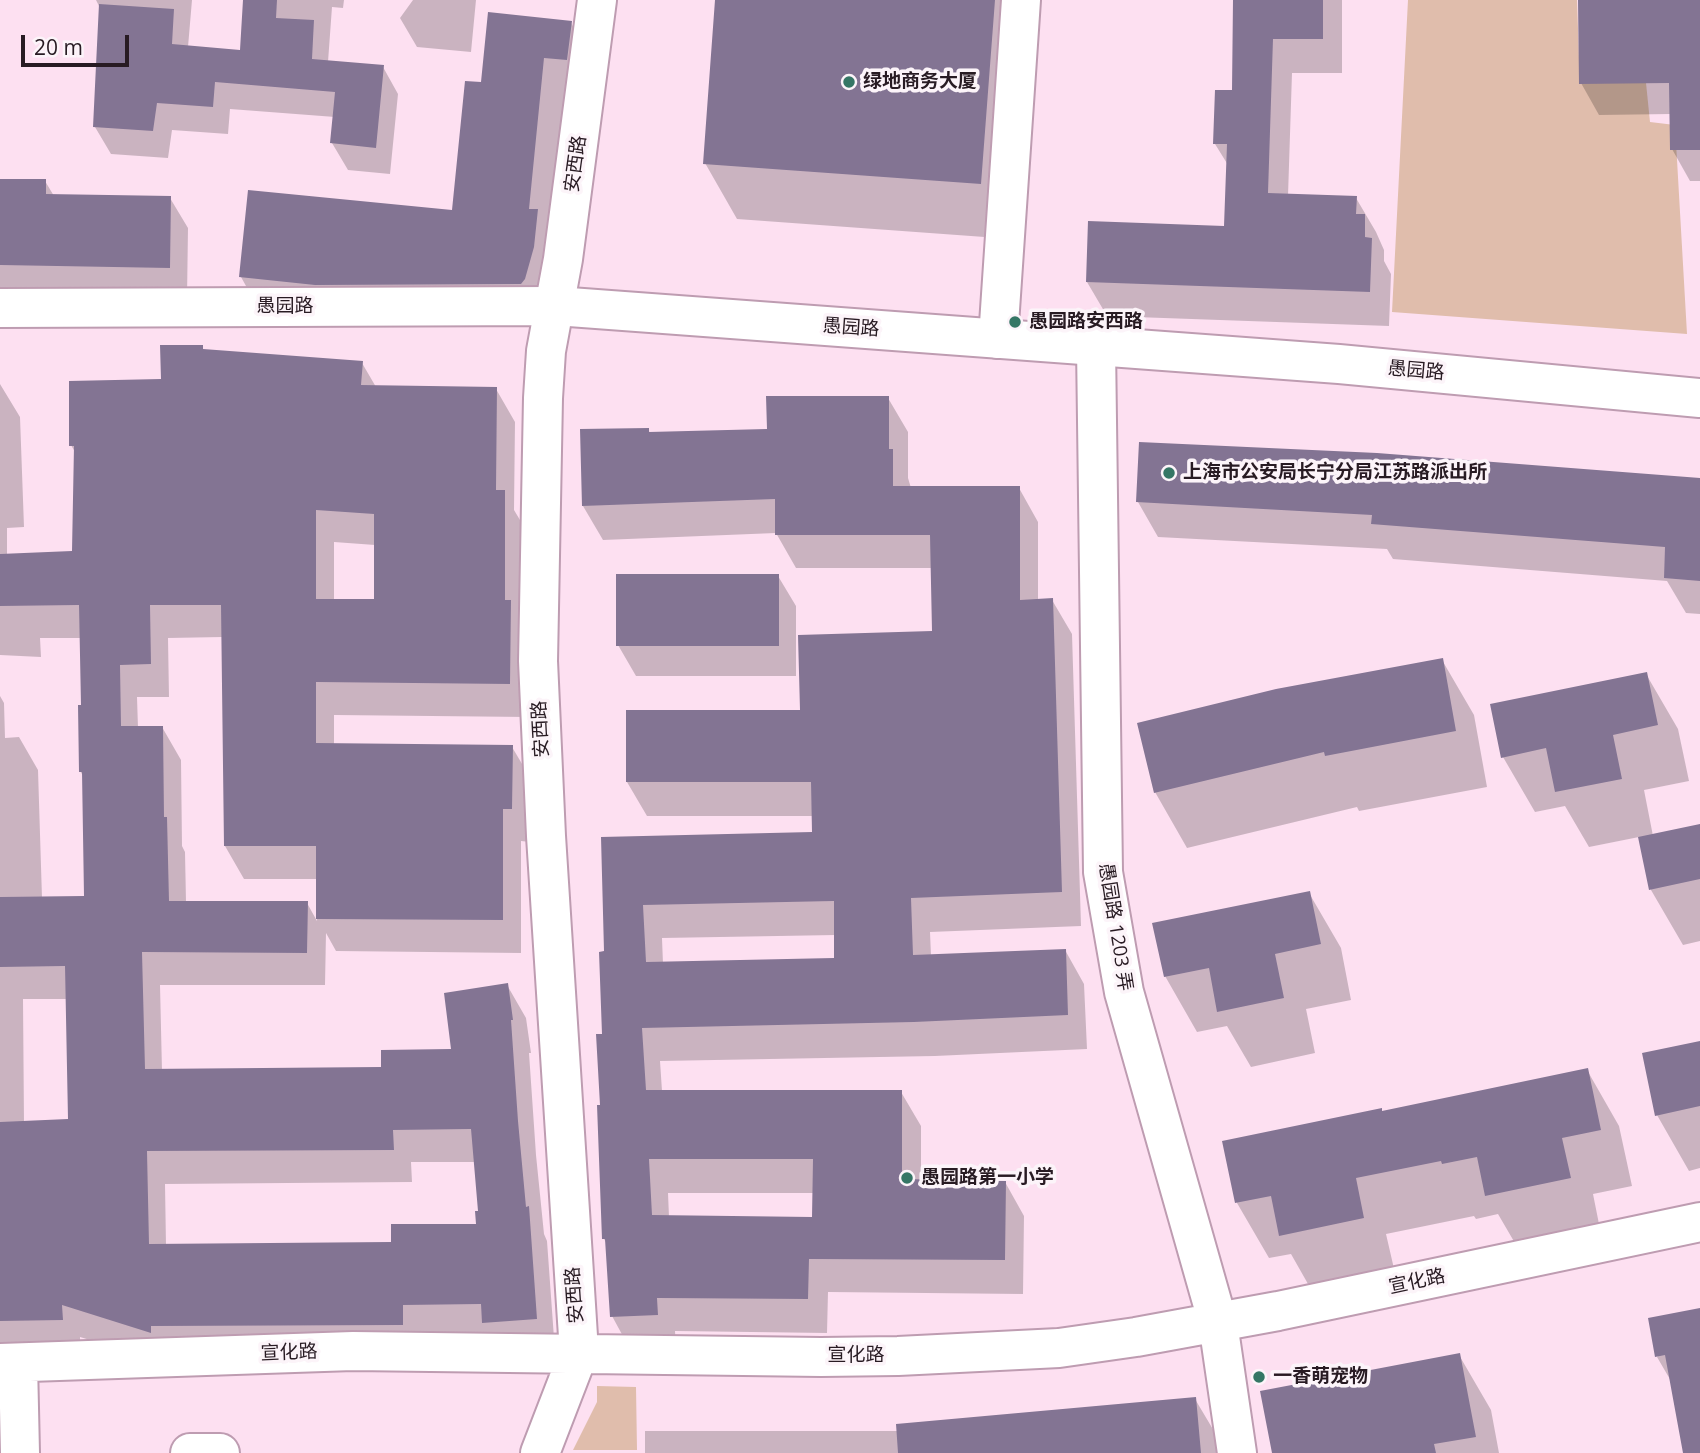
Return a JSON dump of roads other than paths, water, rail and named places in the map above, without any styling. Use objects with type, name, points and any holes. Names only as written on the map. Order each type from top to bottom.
[{"type":"street","name":"安西路","points":[[540,1453],[579,1352],[546,836],[538,661],[543,398],[546,351],[556,306],[597,0]]},
{"type":"street","points":[[998,339],[1021,0]]},
{"type":"street","name":"愚园路","points":[[0,307],[556,306],[1339,364],[1700,398]]},
{"type":"street","name":"愚园路 1203 弄","points":[[1096,346],[1103,872],[1124,992],[1218,1323],[1237,1453]]},
{"type":"street","name":"宣化路","points":[[9,1363],[353,1351],[898,1356],[1059,1348],[1218,1323],[1700,1223]]},
{"type":"street","points":[[9,1363],[20,1453]]},
{"type":"street","points":[[190,1453],[220,1453]]},
{"type":"place","name":"绿地商务大厦","points":[[849,82]]},
{"type":"place","name":"愚园路安西路","points":[[1015,322]]},
{"type":"place","name":"上海市公安局长宁分局江苏路派出所","points":[[1169,473]]},
{"type":"place","name":"愚园路第一小学","points":[[907,1178]]},
{"type":"place","name":"一香萌宠物","points":[[1259,1377]]}]
